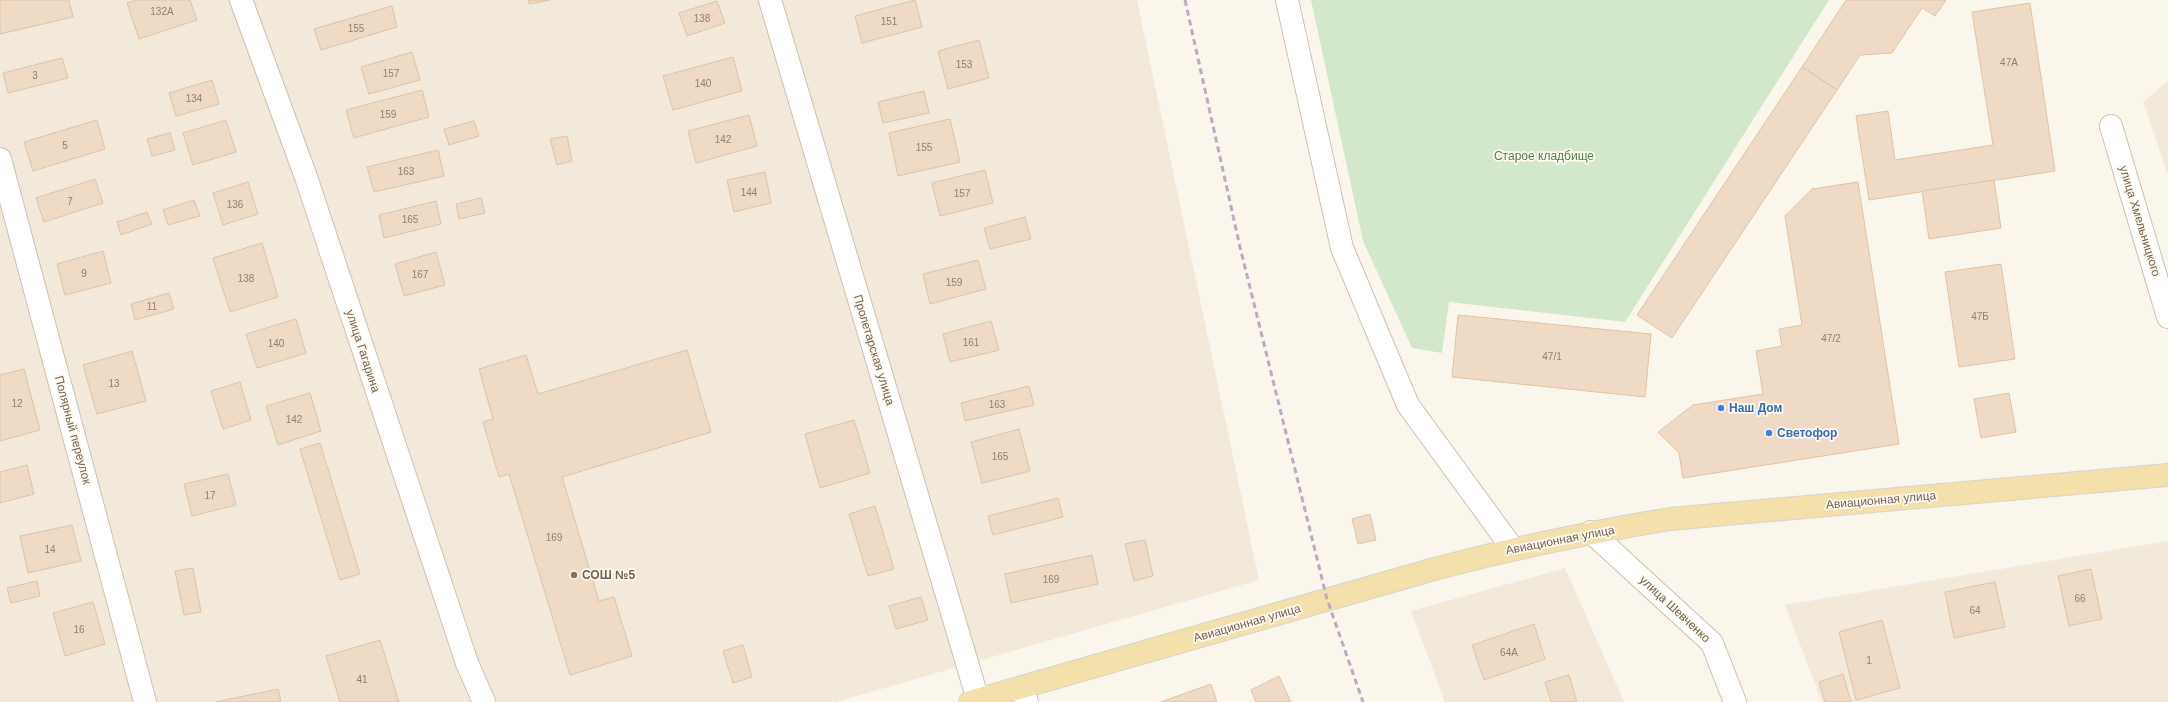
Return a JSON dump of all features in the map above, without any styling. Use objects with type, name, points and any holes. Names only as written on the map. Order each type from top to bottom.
[{"type":"main road","name":"Авиационная улица","points":[[974,701],[1023,695],[1438,568],[1513,548],[1591,532],[1670,519],[2168,475]]},
{"type":"street","name":"улица Гагарина","points":[[241,0],[306,177],[467,663],[484,702]]},
{"type":"street","name":"Пролетарская улица","points":[[770,0],[974,701]]},
{"type":"street","points":[[1287,0],[1342,248],[1408,405],[1513,548]]},
{"type":"street","name":"улица Хмельницкого","points":[[2112,126],[2168,317]]},
{"type":"street","name":"Полярный переулок","points":[[0,159],[145,702]]},
{"type":"street","name":"улица Шевченко","points":[[1591,532],[1712,643],[1735,702]]},
{"type":"shaded area","points":[[0,0],[1137,0],[1259,580],[836,702],[0,702]]},
{"type":"shaded area","points":[[2168,81],[2168,175],[2143,102]]},
{"type":"shaded area","points":[[2168,541],[2168,702],[1822,702],[1785,605]]},
{"type":"shaded area","points":[[1565,568],[1624,702],[1445,702],[1411,611]]},
{"type":"green space","name":"Старое кладбище","points":[[1311,0],[1829,0],[1625,322],[1449,302],[1442,353],[1412,348],[1363,241]]},
{"type":"building","points":[[0,0],[69,0],[73,17],[0,34]]},
{"type":"building","points":[[136,0],[190,0],[197,20],[139,39],[127,3]]},
{"type":"building","points":[[528,0],[550,0],[529,4]]},
{"type":"building","points":[[915,0],[922,27],[862,43],[855,16]]},
{"type":"building","points":[[1846,0],[1946,0],[1935,16],[1922,8],[1892,53],[1860,55],[1837,90],[1802,67]]},
{"type":"building","points":[[717,1],[725,23],[687,36],[679,13]]},
{"type":"building","points":[[2030,3],[2055,171],[1869,200],[1856,116],[1888,111],[1895,160],[1993,145],[1972,12]]},
{"type":"building","points":[[392,6],[397,27],[321,50],[314,29]]},
{"type":"building","points":[[979,40],[989,78],[948,89],[938,51]]},
{"type":"building","points":[[412,52],[420,80],[369,94],[361,67]]},
{"type":"building","points":[[733,57],[742,91],[673,110],[663,76]]},
{"type":"building","points":[[62,58],[68,78],[8,93],[3,73]]},
{"type":"building","points":[[1802,67],[1837,90],[1672,338],[1637,315]]},
{"type":"building","points":[[212,80],[219,104],[176,116],[169,93]]},
{"type":"building","points":[[422,90],[429,117],[354,138],[346,110]]},
{"type":"building","points":[[924,91],[929,113],[883,123],[878,102]]},
{"type":"building","points":[[749,115],[757,146],[696,163],[688,131]]},
{"type":"building","points":[[950,119],[960,162],[898,176],[889,133]]},
{"type":"building","points":[[97,120],[105,149],[33,171],[24,142]]},
{"type":"building","points":[[226,120],[236,152],[193,165],[183,133]]},
{"type":"building","points":[[474,121],[479,136],[449,145],[444,129]]},
{"type":"building","points":[[170,133],[175,150],[152,156],[147,139]]},
{"type":"building","points":[[567,136],[572,161],[557,165],[550,139]]},
{"type":"building","points":[[438,150],[444,176],[374,192],[367,167]]},
{"type":"building","points":[[985,170],[993,203],[940,216],[932,183]]},
{"type":"building","points":[[765,172],[771,203],[734,212],[727,180]]},
{"type":"building","points":[[95,179],[103,203],[44,222],[36,198]]},
{"type":"building","points":[[1994,180],[2001,228],[1929,239],[1922,191]]},
{"type":"building","points":[[248,182],[258,214],[223,225],[213,193]]},
{"type":"building","points":[[1858,182],[1899,444],[1683,478],[1679,453],[1658,432],[1693,405],[1763,394],[1756,351],[1782,346],[1779,329],[1802,325],[1785,216],[1812,189]]},
{"type":"building","points":[[481,198],[485,213],[459,219],[456,204]]},
{"type":"building","points":[[194,200],[200,216],[168,225],[163,210]]},
{"type":"building","points":[[436,201],[441,224],[384,238],[379,215]]},
{"type":"building","points":[[147,212],[152,224],[121,235],[117,222]]},
{"type":"building","points":[[1025,217],[1031,239],[990,249],[984,228]]},
{"type":"building","points":[[262,243],[278,297],[230,312],[213,258]]},
{"type":"building","points":[[103,251],[111,283],[65,295],[57,264]]},
{"type":"building","points":[[436,252],[445,285],[404,296],[395,264]]},
{"type":"building","points":[[978,260],[986,289],[930,304],[923,274]]},
{"type":"building","points":[[2001,264],[2015,359],[1959,367],[1945,272]]},
{"type":"building","points":[[169,293],[174,309],[135,320],[131,304]]},
{"type":"building","points":[[1458,315],[1651,334],[1645,397],[1452,377]]},
{"type":"building","points":[[296,319],[306,353],[257,368],[246,334]]},
{"type":"building","points":[[991,321],[999,350],[950,362],[943,334]]},
{"type":"building","points":[[687,350],[711,432],[562,477],[599,601],[614,597],[632,656],[570,675],[509,474],[499,477],[483,422],[493,419],[479,369],[526,355],[538,394]]},
{"type":"building","points":[[132,351],[146,401],[97,414],[83,365]]},
{"type":"building","points":[[24,369],[40,430],[0,441],[0,375]]},
{"type":"building","points":[[240,382],[251,420],[223,429],[211,391]]},
{"type":"building","points":[[1029,386],[1034,405],[965,421],[961,403]]},
{"type":"building","points":[[310,393],[321,431],[278,445],[266,406]]},
{"type":"building","points":[[2009,393],[2016,432],[1981,438],[1974,399]]},
{"type":"building","points":[[854,420],[870,473],[820,488],[805,434]]},
{"type":"building","points":[[1019,429],[1030,471],[982,483],[971,442]]},
{"type":"building","points":[[320,443],[360,574],[340,580],[300,449]]},
{"type":"building","points":[[27,465],[34,494],[0,503],[0,472]]},
{"type":"building","points":[[228,474],[236,505],[192,516],[184,484]]},
{"type":"building","points":[[1058,498],[1063,517],[993,535],[988,516]]},
{"type":"building","points":[[875,506],[894,569],[868,576],[849,514]]},
{"type":"building","points":[[1370,514],[1376,540],[1358,544],[1352,519]]},
{"type":"building","points":[[72,525],[81,561],[28,573],[20,536]]},
{"type":"building","points":[[1145,540],[1153,576],[1134,581],[1125,544]]},
{"type":"building","points":[[1092,555],[1098,584],[1011,603],[1005,574]]},
{"type":"building","points":[[193,568],[201,612],[184,615],[175,571]]},
{"type":"building","points":[[2091,569],[2102,619],[2069,626],[2058,576]]},
{"type":"building","points":[[37,581],[40,596],[11,603],[7,588]]},
{"type":"building","points":[[1995,582],[2005,627],[1954,638],[1945,592]]},
{"type":"building","points":[[921,597],[928,620],[896,629],[889,606]]},
{"type":"building","points":[[93,602],[105,644],[65,656],[53,613]]},
{"type":"building","points":[[1882,620],[1900,688],[1856,700],[1839,632]]},
{"type":"building","points":[[1534,624],[1545,659],[1484,680],[1472,645]]},
{"type":"building","points":[[380,640],[399,702],[340,702],[326,656]]},
{"type":"building","points":[[743,645],[752,677],[733,683],[723,651]]},
{"type":"building","points":[[1843,674],[1851,702],[1825,702],[1819,682]]},
{"type":"building","points":[[1569,675],[1577,702],[1551,702],[1545,682]]},
{"type":"building","points":[[1279,676],[1291,702],[1256,702],[1251,690]]},
{"type":"building","points":[[1211,684],[1217,702],[1161,702]]},
{"type":"building","points":[[278,689],[281,702],[216,702]]},
{"type":"railway","points":[[1185,0],[1240,247],[1327,599],[1363,702]]},
{"type":"place","name":"Наш Дом","points":[[1721,408]]},
{"type":"place","name":"Светофор","points":[[1769,433]]},
{"type":"place","name":"СОШ №5","points":[[574,575]]}]
